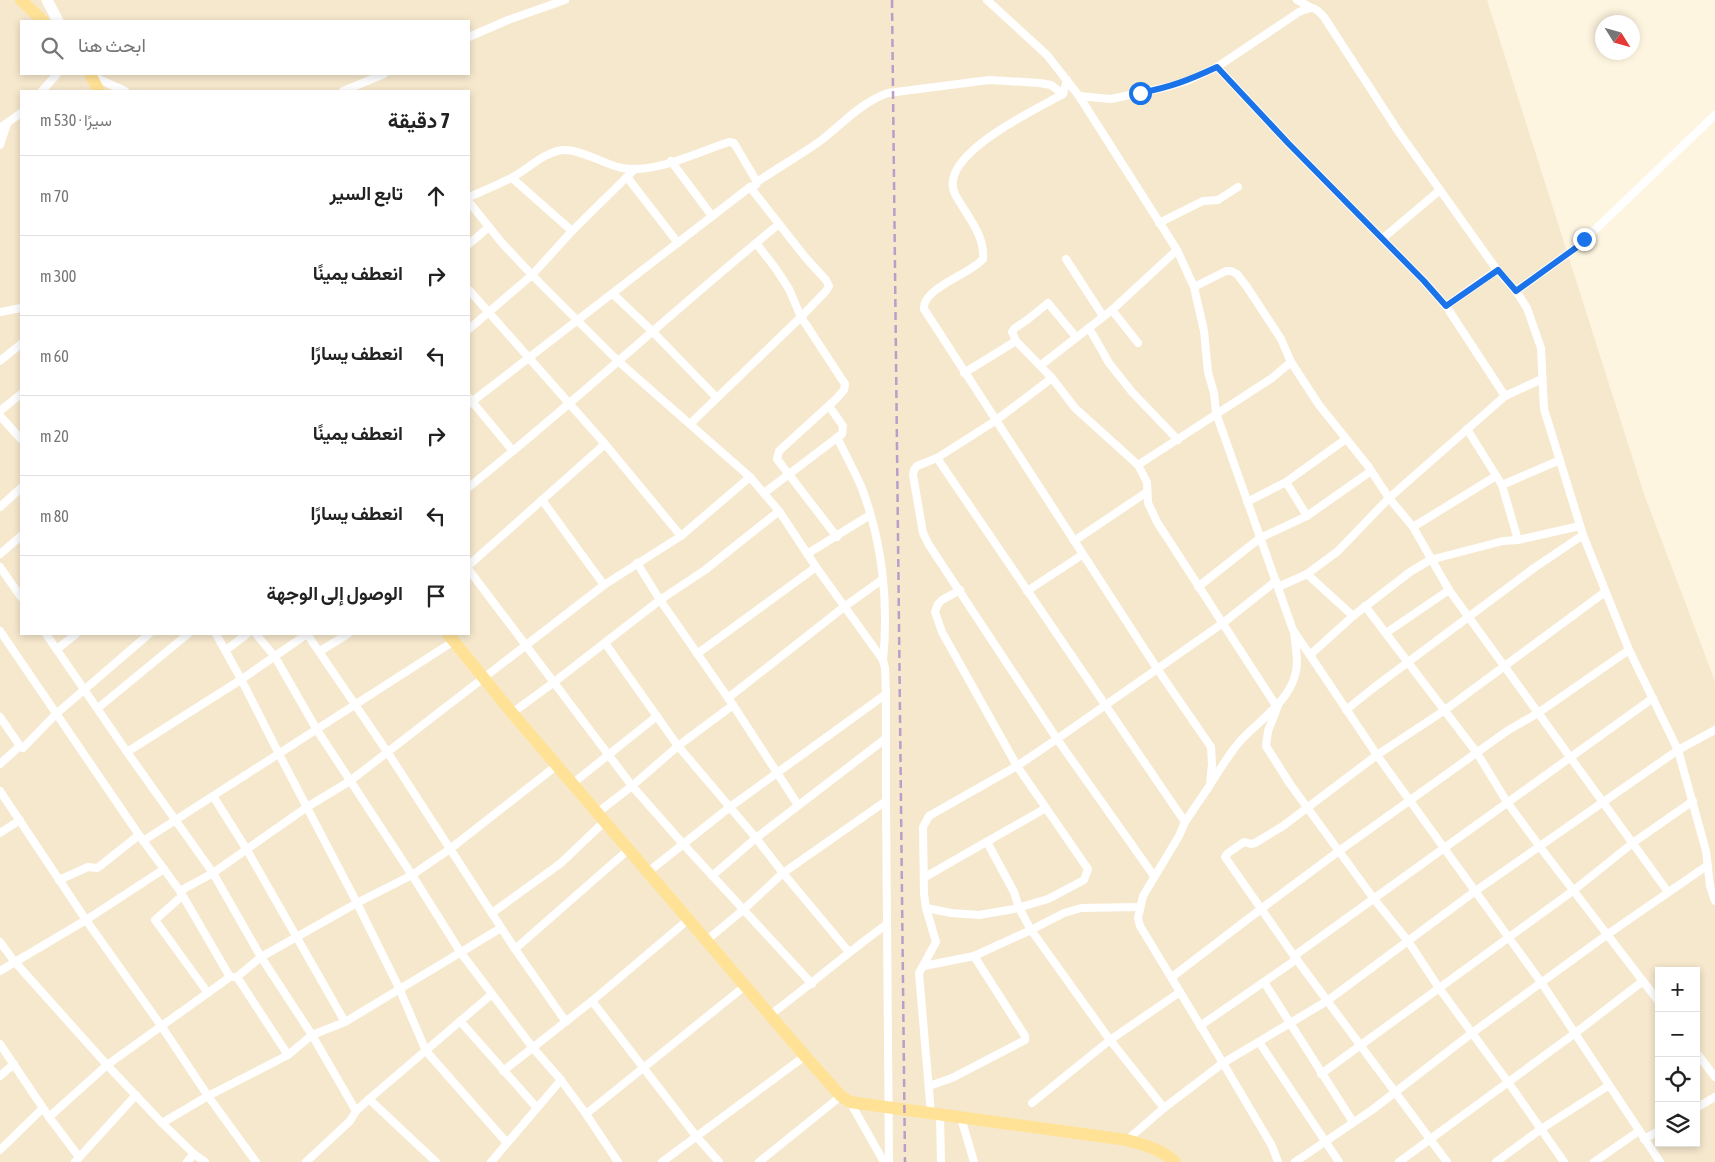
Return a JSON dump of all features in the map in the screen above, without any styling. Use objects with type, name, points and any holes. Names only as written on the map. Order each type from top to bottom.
[{"type":"main road","points":[[10,0],[31,20]]},
{"type":"main road","points":[[21,0],[42,20]]},
{"type":"main road","points":[[47,0],[57,20]]},
{"type":"main road","points":[[91,75],[98,90]]},
{"type":"main road","points":[[451,637],[482,678],[556,766],[690,919],[805,1056],[846,1099],[936,1115],[1127,1140],[1152,1146],[1175,1162]]},
{"type":"street","points":[[470,37],[508,20],[565,0]]},
{"type":"street","points":[[988,0],[1047,55],[1079,96],[1177,250],[1194,286],[1204,331],[1208,372],[1214,393],[1216,413],[1293,630],[1297,664],[1291,684],[1278,705],[1268,731],[1266,746],[1339,851],[1408,941],[1439,988],[1564,1162]]},
{"type":"street","points":[[1297,0],[1316,8],[1324,17],[1398,131],[1527,308],[1541,348],[1544,408],[1580,526],[1629,650],[1678,750],[1693,801],[1708,865],[1710,886],[1715,901]]},
{"type":"street","points":[[1079,96],[1111,99],[1187,81],[1217,67],[1299,12],[1310,7]]},
{"type":"street","points":[[1217,67],[1446,306],[1505,396]]},
{"type":"street","points":[[43,90],[56,75]]},
{"type":"street","points":[[91,75],[123,90]]},
{"type":"street","points":[[346,90],[382,75]]},
{"type":"street","points":[[513,451],[470,401],[578,321],[750,187],[756,185],[757,182],[817,143],[875,97],[888,93],[989,80],[1051,85],[1063,94]]},
{"type":"street","points":[[1067,80],[1063,94],[981,142],[957,167],[953,184],[955,192],[977,229],[983,260],[934,291],[926,299],[924,309],[1082,555],[1211,747],[1210,785]]},
{"type":"street","points":[[0,145],[4,126],[20,114]]},
{"type":"street","points":[[1516,291],[1577,247],[1715,115]]},
{"type":"street","points":[[470,197],[512,178],[555,152],[566,150],[622,168],[635,169],[651,168],[729,142],[734,144],[757,182]]},
{"type":"street","points":[[671,162],[712,216]]},
{"type":"street","points":[[470,328],[532,274],[572,231],[635,169]]},
{"type":"street","points":[[627,177],[678,243]]},
{"type":"street","points":[[512,178],[572,231]]},
{"type":"street","points":[[690,424],[801,317],[829,286],[750,187]]},
{"type":"street","points":[[1159,223],[1203,201],[1218,200],[1238,187]]},
{"type":"street","points":[[1382,239],[1440,190]]},
{"type":"street","points":[[470,203],[532,274],[618,361],[750,476],[779,511],[816,567],[883,660],[886,668],[889,1162]]},
{"type":"street","points":[[470,486],[568,405],[779,224]]},
{"type":"street","points":[[470,243],[489,227]]},
{"type":"street","points":[[756,243],[789,289],[801,317],[845,384],[844,390],[829,406],[779,451],[776,460],[836,537]]},
{"type":"street","points":[[1040,365],[1112,310],[1177,250]]},
{"type":"street","points":[[1066,259],[1103,316]]},
{"type":"street","points":[[1446,306],[1498,270]]},
{"type":"street","points":[[1194,286],[1226,271],[1237,274],[1281,339],[1292,362],[1319,405],[1413,528],[1430,560],[1468,618],[1634,842],[1668,892]]},
{"type":"street","points":[[470,291],[568,405],[605,444],[681,536]]},
{"type":"street","points":[[613,294],[717,398]]},
{"type":"street","points":[[1076,337],[1048,303],[1012,330],[1016,341],[1052,378],[1062,393],[1086,419],[1102,431],[1138,465],[1146,482],[1148,503],[1154,516],[1198,586],[1278,705]]},
{"type":"street","points":[[0,312],[20,308]]},
{"type":"street","points":[[1112,310],[1138,343]]},
{"type":"street","points":[[1089,328],[1109,363],[1126,385],[1178,440]]},
{"type":"street","points":[[964,373],[1016,341]]},
{"type":"street","points":[[0,361],[20,345]]},
{"type":"street","points":[[1138,465],[1272,378],[1292,362]]},
{"type":"street","points":[[1052,378],[995,421],[937,458],[917,466],[913,475],[923,533],[1057,740],[1154,876]]},
{"type":"street","points":[[940,1162],[936,1115],[930,1086],[920,973],[936,942],[926,908],[924,877],[923,827],[929,816],[1017,766],[1057,740],[1277,584],[1307,574],[1338,550],[1389,498],[1429,465],[1467,428],[1505,396],[1542,379]]},
{"type":"street","points":[[0,411],[20,395]]},
{"type":"street","points":[[764,493],[842,434],[843,426],[829,406]]},
{"type":"street","points":[[0,416],[20,438]]},
{"type":"street","points":[[1467,428],[1502,485],[1518,540]]},
{"type":"street","points":[[837,438],[861,486],[870,515],[883,579],[885,610],[883,660]]},
{"type":"street","points":[[1247,502],[1286,482],[1346,439]]},
{"type":"street","points":[[470,564],[605,444]]},
{"type":"street","points":[[937,458],[1185,822]]},
{"type":"street","points":[[1502,485],[1560,460]]},
{"type":"street","points":[[1198,586],[1260,538],[1307,516],[1371,471]]},
{"type":"street","points":[[208,994],[156,920],[181,894],[307,807],[350,781],[525,644],[604,585],[681,536],[750,476]]},
{"type":"street","points":[[1413,528],[1496,476]]},
{"type":"street","points":[[1286,482],[1307,516]]},
{"type":"street","points":[[0,507],[20,489]]},
{"type":"street","points":[[1074,541],[1148,492]]},
{"type":"street","points":[[542,500],[604,585]]},
{"type":"street","points":[[512,713],[660,600],[705,570],[779,511]]},
{"type":"street","points":[[808,554],[870,515]]},
{"type":"street","points":[[1310,655],[1365,606],[1410,572],[1430,560],[1502,541],[1518,540],[1580,526]]},
{"type":"street","points":[[1346,710],[1534,568],[1583,535]]},
{"type":"street","points":[[0,554],[20,537]]},
{"type":"street","points":[[1027,591],[1082,555]]},
{"type":"street","points":[[637,563],[798,805]]},
{"type":"street","points":[[0,567],[20,592]]},
{"type":"street","points":[[697,654],[816,567]]},
{"type":"street","points":[[470,571],[632,786],[812,984]]},
{"type":"street","points":[[1307,574],[1353,616]]},
{"type":"street","points":[[728,698],[844,606],[883,579]]},
{"type":"street","points":[[926,908],[951,913],[979,915],[1019,908],[1048,899],[1084,880],[1088,868],[1017,766],[947,641],[935,612],[942,600],[960,590]]},
{"type":"street","points":[[1386,633],[1449,590]]},
{"type":"street","points":[[1447,1162],[1326,1001],[1226,857],[1228,852],[1244,842],[1256,843],[1283,826],[1605,592]]},
{"type":"street","points":[[1365,606],[1477,753],[1507,802],[1540,847],[1655,997]]},
{"type":"street","points":[[1293,630],[1377,756],[1541,984],[1660,1162]]},
{"type":"street","points":[[0,631],[181,894],[234,977],[288,1055]]},
{"type":"street","points":[[47,635],[213,873],[261,957],[312,1035],[356,1111]]},
{"type":"street","points":[[57,650],[75,635]]},
{"type":"street","points":[[0,764],[20,746],[23,748],[56,714],[148,635]]},
{"type":"street","points":[[98,708],[187,635]]},
{"type":"street","points":[[217,635],[242,679],[278,754],[357,903],[399,988],[426,1051],[507,1143]]},
{"type":"street","points":[[226,650],[246,635]]},
{"type":"street","points":[[257,635],[275,657],[317,730],[412,875],[460,953],[533,1048],[561,1080],[618,1162]]},
{"type":"street","points":[[127,752],[242,679],[306,635]]},
{"type":"street","points":[[308,635],[388,753],[515,949],[566,1022]]},
{"type":"street","points":[[320,651],[346,635]]},
{"type":"street","points":[[59,880],[88,867],[96,868],[100,866],[141,838],[213,796],[355,705],[451,637]]},
{"type":"street","points":[[605,643],[678,746],[849,952]]},
{"type":"street","points":[[1172,977],[1339,851],[1507,731],[1538,713],[1629,650]]},
{"type":"street","points":[[648,872],[730,807],[886,694]]},
{"type":"street","points":[[1200,1026],[1264,982],[1443,848],[1653,698]]},
{"type":"street","points":[[492,913],[561,863],[601,817],[632,786],[678,746],[733,705]]},
{"type":"street","points":[[1278,705],[1242,739],[1185,822],[1179,836],[1143,896],[1138,918],[1140,926],[1272,1146],[1278,1162]]},
{"type":"street","points":[[572,784],[657,716]]},
{"type":"street","points":[[0,717],[20,746]]},
{"type":"street","points":[[1127,1140],[1164,1108],[1223,1063],[1291,1024],[1326,1001],[1474,892],[1678,750],[1715,730]]},
{"type":"street","points":[[712,876],[756,838],[886,739]]},
{"type":"street","points":[[49,1117],[107,1065],[261,957],[357,903],[412,875],[450,849],[556,766]]},
{"type":"street","points":[[0,791],[86,920],[256,1162]]},
{"type":"street","points":[[213,796],[247,850],[345,1022]]},
{"type":"street","points":[[707,940],[783,873],[886,801]]},
{"type":"street","points":[[1321,1074],[1574,890],[1634,842],[1693,801]]},
{"type":"street","points":[[924,877],[1046,808]]},
{"type":"street","points":[[0,833],[20,820]]},
{"type":"street","points":[[987,842],[1014,892],[1019,908],[1031,930],[1110,1040],[1164,1108]]},
{"type":"street","points":[[515,949],[628,850]]},
{"type":"street","points":[[1295,1162],[1395,1092],[1472,1033],[1608,934],[1708,865]]},
{"type":"street","points":[[0,970],[86,920],[164,870]]},
{"type":"street","points":[[924,966],[974,956],[1064,913],[1081,908],[1139,907]]},
{"type":"street","points":[[504,1071],[690,919]]},
{"type":"street","points":[[770,1015],[887,924]]},
{"type":"street","points":[[162,1123],[208,1096],[288,1055],[312,1035],[345,1022],[501,928]]},
{"type":"street","points":[[0,942],[14,961],[107,1065],[162,1123],[205,1162]]},
{"type":"street","points":[[930,1086],[945,1082],[1025,1040],[1025,1036],[974,956]]},
{"type":"street","points":[[1399,1162],[1643,981]]},
{"type":"street","points":[[1264,982],[1353,1122]]},
{"type":"street","points":[[586,1114],[643,1066],[745,986]]},
{"type":"street","points":[[1032,1103],[1110,1040],[1180,992]]},
{"type":"street","points":[[306,1162],[350,1120],[368,1099],[492,994]]},
{"type":"street","points":[[592,1001],[696,1136],[719,1162]]},
{"type":"street","points":[[460,1021],[537,1108]]},
{"type":"street","points":[[1259,1042],[1339,1162]]},
{"type":"street","points":[[0,1044],[77,1160],[136,1095]]},
{"type":"street","points":[[662,1162],[805,1056]]},
{"type":"street","points":[[1700,1057],[1715,1077]]},
{"type":"street","points":[[0,1076],[14,1064]]},
{"type":"street","points":[[491,1162],[561,1080]]},
{"type":"street","points":[[1496,1162],[1541,1129],[1608,1086]]},
{"type":"street","points":[[1700,1106],[1715,1097]]},
{"type":"street","points":[[368,1099],[436,1162]]},
{"type":"street","points":[[764,1160],[846,1099],[884,1162]]},
{"type":"street","points":[[0,1150],[43,1108]]},
{"type":"street","points":[[961,1118],[974,1162]]},
{"type":"street","points":[[1594,1162],[1639,1132]]},
{"type":"street","points":[[1644,1139],[1655,1132]]},
{"type":"street","points":[[187,1162],[194,1154]]},
{"type":"shaded area","points":[[0,0],[1487,0],[1644,494],[1715,681],[1715,1162],[0,1162]]},
{"type":"railway","points":[[892,0],[905,1162]]},
{"type":"route","points":[[1140,93],[1187,81],[1217,67],[1288,143],[1401,256],[1446,306],[1498,270],[1516,291],[1577,247],[1584,239]]}]
